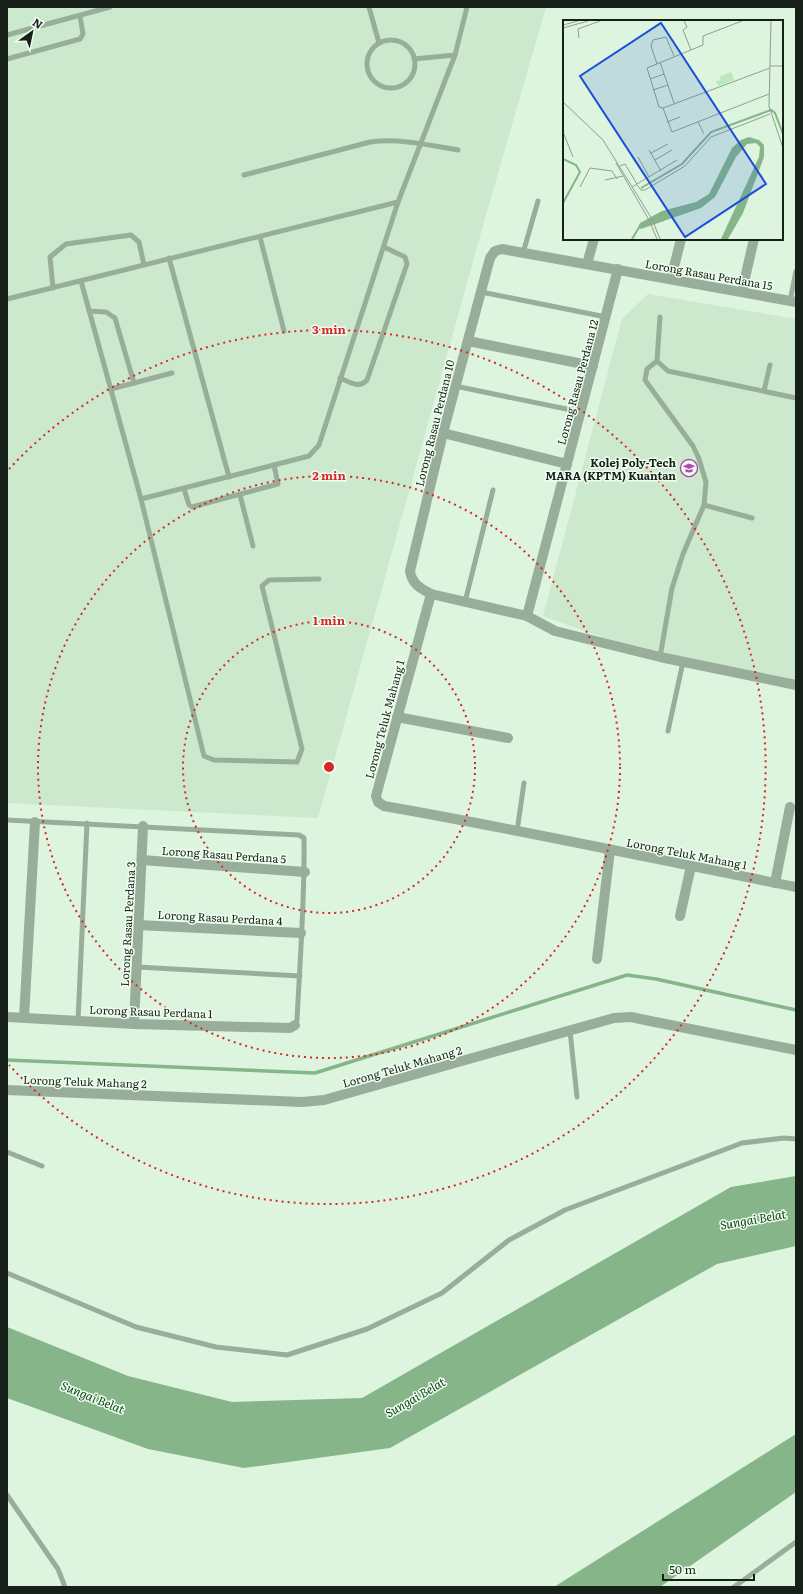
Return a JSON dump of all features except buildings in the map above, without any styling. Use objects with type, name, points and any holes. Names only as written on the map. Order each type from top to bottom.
[{"type":"street","points":[[587,264],[594,240]]},
{"type":"street","points":[[672,279],[681,240]]},
{"type":"street","points":[[742,291],[754,240]]},
{"type":"street","name":"Lorong Rasau Perdana 15","points":[[495,251],[502,249],[793,301]]},
{"type":"street","name":"Lorong Rasau Perdana 10","points":[[431,594],[418,587],[411,579],[410,571],[455,386],[490,258],[495,251]]},
{"type":"street","name":"Lorong Rasau Perdana 12","points":[[527,616],[618,269]]},
{"type":"street","points":[[468,341],[593,366]]},
{"type":"street","points":[[443,433],[567,464]]},
{"type":"street","points":[[431,594],[527,616],[555,631],[660,657],[796,685]]},
{"type":"street","name":"Lorong Teluk Mahang 1","points":[[431,594],[376,796],[378,802],[384,806],[796,887]]},
{"type":"street","points":[[398,717],[508,738]]},
{"type":"street","points":[[775,883],[790,807]]},
{"type":"street","points":[[24,1018],[35,822]]},
{"type":"street","name":"Lorong Rasau Perdana 3","points":[[134,1024],[143,826]]},
{"type":"street","points":[[597,959],[610,850]]},
{"type":"street","name":"Lorong Rasau Perdana 5","points":[[142,860],[305,872]]},
{"type":"street","points":[[680,916],[691,866]]},
{"type":"street","name":"Lorong Rasau Perdana 4","points":[[138,925],[301,934]]},
{"type":"street","name":"Lorong Rasau Perdana 1","points":[[7,1017],[134,1024],[290,1028],[294,1025]]},
{"type":"street","name":"Lorong Teluk Mahang 2","points":[[7,1090],[302,1102],[324,1100],[614,1018],[631,1018],[796,1050]]},
{"type":"lane","points":[[7,35],[110,7]]},
{"type":"lane","points":[[370,7],[379,43]]},
{"type":"lane","points":[[141,500],[309,456],[319,445],[398,202],[455,55],[467,7]]},
{"type":"lane","points":[[7,59],[80,39],[83,34],[80,16]]},
{"type":"lane","points":[[385,40],[393,40],[407,46],[412,52],[415,67],[413,74],[408,81],[402,85],[394,88],[378,84],[368,71],[367,64],[369,56],[372,49],[379,43],[385,40]]},
{"type":"lane","points":[[414,59],[455,55]]},
{"type":"lane","points":[[244,176],[370,142],[390,141],[458,150]]},
{"type":"lane","points":[[523,253],[538,201]]},
{"type":"lane","points":[[7,299],[398,202]]},
{"type":"lane","points":[[53,288],[50,257],[66,244],[131,235],[139,242],[144,265]]},
{"type":"lane","points":[[260,237],[284,332]]},
{"type":"lane","points":[[340,378],[358,385],[364,384],[367,380],[407,264],[405,257],[384,247]]},
{"type":"lane","points":[[169,258],[229,477]]},
{"type":"lane","points":[[793,301],[796,271]]},
{"type":"lane","points":[[81,281],[141,500],[204,756],[214,760],[297,762],[302,749],[262,586],[269,580],[319,578]]},
{"type":"lane","points":[[481,292],[606,317]]},
{"type":"lane","points":[[89,311],[106,312],[115,318],[134,383]]},
{"type":"lane","points":[[660,317],[657,361],[648,370],[646,380],[693,446],[699,459],[706,482],[704,505],[683,554],[672,588],[660,657]]},
{"type":"lane","points":[[657,361],[668,371],[796,398]]},
{"type":"lane","points":[[764,391],[770,365]]},
{"type":"lane","points":[[111,389],[172,373]]},
{"type":"lane","points":[[455,386],[581,412]]},
{"type":"lane","points":[[184,488],[189,506],[192,507],[240,495],[278,484],[274,465]]},
{"type":"lane","points":[[465,602],[493,490]]},
{"type":"lane","points":[[240,495],[253,546]]},
{"type":"lane","points":[[704,505],[752,518]]},
{"type":"lane","points":[[668,731],[683,662]]},
{"type":"lane","points":[[517,831],[524,783]]},
{"type":"lane","points":[[7,820],[299,835],[304,838],[305,872],[300,976],[297,1020],[294,1025]]},
{"type":"lane","points":[[78,1021],[87,823]]},
{"type":"lane","points":[[137,967],[300,976]]},
{"type":"lane","points":[[570,1030],[577,1097]]},
{"type":"lane","points":[[7,1273],[136,1327],[216,1347],[287,1354],[367,1329],[442,1293],[509,1240],[565,1210],[742,1143],[784,1138],[796,1139]]},
{"type":"lane","points":[[7,1152],[42,1166]]},
{"type":"lane","points":[[7,1495],[58,1569],[64,1587]]},
{"type":"lane","points":[[734,1587],[796,1542]]},
{"type":"shaded area","points":[[7,7],[546,7],[484,222],[318,818],[7,803]]},
{"type":"shaded area","name":"Kolej Poly-Tech MARA (KPTM) Kuantan","points":[[648,294],[796,319],[796,681],[630,647],[543,616],[622,319]]},
{"type":"water","name":"Sungai Belat","points":[[796,1176],[796,1246],[717,1264],[390,1448],[244,1468],[148,1449],[7,1398],[7,1327],[128,1376],[232,1402],[362,1398],[731,1187]]},
{"type":"water","points":[[796,1434],[796,1492],[660,1587],[554,1587]]},
{"type":"waterway","points":[[7,1060],[315,1073],[627,975],[656,979],[796,1010]]},
{"type":"place","name":"Kolej Poly-Tech MARA (KPTM) Kuantan","points":[[689,468]]}]
